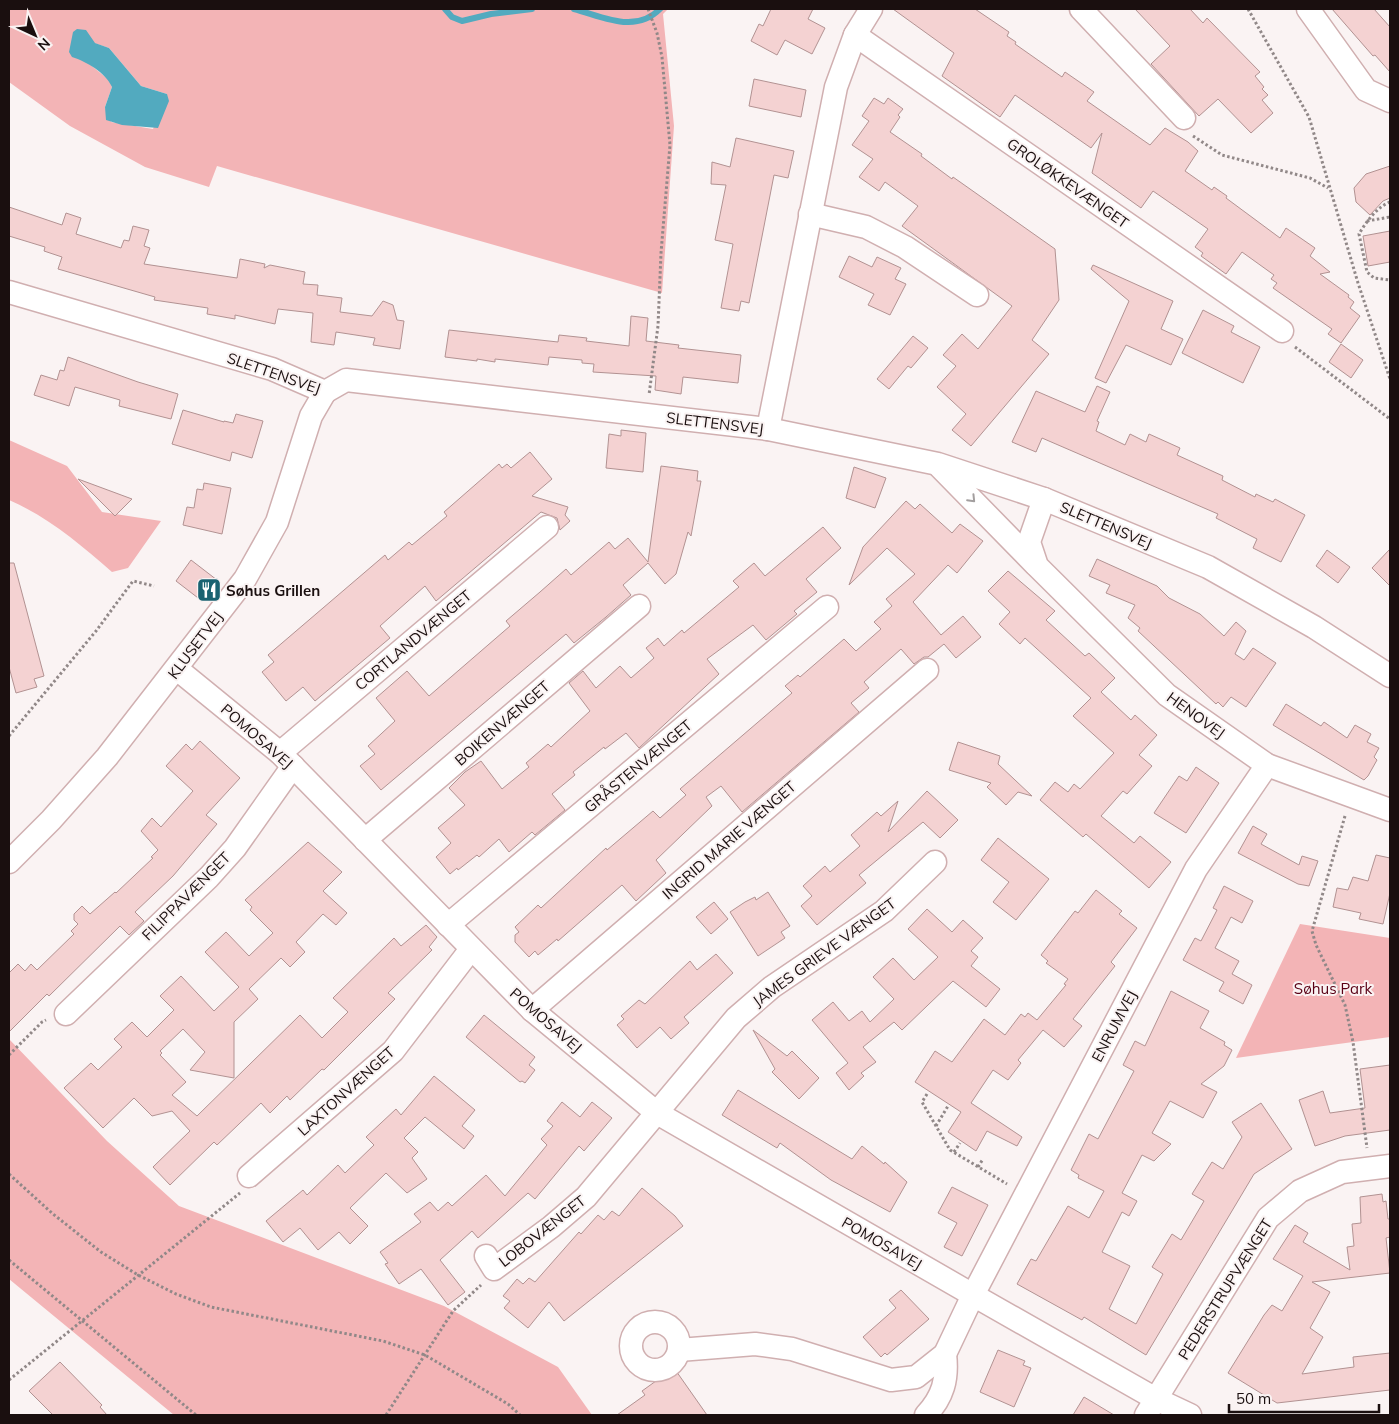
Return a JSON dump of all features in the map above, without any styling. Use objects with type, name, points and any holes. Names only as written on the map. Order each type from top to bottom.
[{"type":"street","points":[[768,429],[836,87],[855,35],[871,9]]},
{"type":"street","points":[[1081,9],[1184,118]]},
{"type":"street","points":[[1308,9],[1366,90],[1390,100]]},
{"type":"street","name":"GROLØKKEVÆNGET","points":[[855,35],[1282,331]]},
{"type":"street","points":[[810,214],[866,227],[906,247],[977,296]]},
{"type":"street","name":"SLETTENSVEJ","points":[[9,292],[272,369],[325,392],[346,380],[768,429],[938,464],[1044,499],[1208,568],[1314,628],[1390,676]]},
{"type":"street","name":"KLUSETVEJ","points":[[9,862],[51,820],[107,757],[245,579],[277,522],[311,416],[325,392]]},
{"type":"street","name":"HENOVEJ","points":[[938,464],[1037,566],[1167,695],[1267,765],[1390,810]]},
{"type":"street","name":"HENOVEJ","points":[[1037,566],[1029,542],[1044,499]]},
{"type":"street","name":"CORTLANDVÆNGET","points":[[286,760],[547,527]]},
{"type":"street","name":"BOIKENVÆNGET","points":[[365,840],[639,606]]},
{"type":"street","name":"GRÅSTENVÆNGET","points":[[448,926],[827,607]]},
{"type":"street","name":"POMOSAVEJ","points":[[177,669],[286,760],[532,1010],[657,1113],[973,1295],[1151,1407],[1190,1415]]},
{"type":"street","name":"INGRID MARIE VÆNGET","points":[[532,1010],[927,670]]},
{"type":"street","name":"FILIPPAVÆNGET","points":[[66,1014],[209,877],[235,848],[286,760]]},
{"type":"street","name":"ENRUMVEJ","points":[[973,1295],[1196,870],[1267,765]]},
{"type":"street","name":"JAMES GRIEVE VÆNGET","points":[[657,1113],[736,1018],[772,987],[884,911],[935,862]]},
{"type":"street","name":"LAXTONVÆNGET","points":[[249,1176],[393,1051],[471,949]]},
{"type":"street","name":"LOBOVÆNGET","points":[[490,1263],[551,1227],[586,1197],[657,1113]]},
{"type":"street","name":"PEDERSTRUPVÆNGET","points":[[1151,1407],[1268,1218],[1300,1191],[1342,1172],[1380,1167]]},
{"type":"street","points":[[679,1350],[755,1344],[773,1346],[792,1349],[891,1380],[916,1377],[945,1354],[973,1295]]},
{"type":"street","points":[[926,1415],[943,1393],[947,1373],[945,1354]]},
{"type":"path","points":[[646,415],[658,326],[661,253],[670,146],[662,56],[657,33],[648,9]]},
{"type":"path","points":[[1248,9],[1309,117],[1329,188],[1390,379]]},
{"type":"path","points":[[1184,118],[1192,136],[1222,155],[1310,178],[1329,188]]},
{"type":"path","points":[[1390,202],[1385,204],[1367,221],[1359,234],[1367,272],[1374,278],[1390,280]]},
{"type":"path","points":[[1367,221],[1390,218]]},
{"type":"path","points":[[1310,360],[1390,419]]},
{"type":"path","points":[[9,736],[55,682],[133,581],[154,586]]},
{"type":"path","points":[[1351,796],[1312,931],[1316,945],[1345,1004],[1380,1167]]},
{"type":"path","points":[[9,1055],[42,1022],[66,1014]]},
{"type":"path","points":[[927,1094],[922,1102],[950,1150],[1025,1195]]},
{"type":"path","points":[[936,1126],[948,1106]]},
{"type":"path","points":[[954,1152],[960,1143]]},
{"type":"path","points":[[978,1167],[983,1159]]},
{"type":"path","points":[[9,1174],[53,1214],[94,1246],[138,1275],[176,1294],[211,1307],[382,1341],[425,1355],[508,1404],[520,1415]]},
{"type":"path","points":[[9,1380],[246,1189],[249,1176]]},
{"type":"path","points":[[9,1260],[196,1415]]},
{"type":"path","points":[[386,1415],[453,1311],[485,1282],[490,1263]]},
{"type":"green space","points":[[9,9],[668,9],[663,14],[674,126],[662,293],[217,166],[209,187],[145,167],[70,126],[9,82]],"holes":[[[94,43],[109,48],[141,86],[167,94],[153,129],[111,122],[105,107],[112,87],[109,80],[87,62]]]},
{"type":"green space","points":[[9,440],[67,466],[102,512],[161,521],[128,568],[112,572],[76,541],[37,514],[9,500]]},
{"type":"green space","name":"Søhus Park","points":[[1300,924],[1390,938],[1390,1037],[1236,1058]]},
{"type":"green space","points":[[9,1039],[107,1141],[179,1206],[444,1306],[558,1367],[592,1415],[174,1415],[9,1279]]},
{"type":"water","points":[[77,29],[86,30],[95,43],[109,48],[141,86],[167,94],[169,101],[158,128],[122,125],[106,120],[105,107],[112,87],[95,68],[72,57],[69,52],[73,32]]},
{"type":"building","points":[[771,9],[813,9],[808,19],[825,28],[812,54],[785,40],[777,55],[751,41],[759,24],[763,26]]},
{"type":"building","points":[[893,9],[975,9],[1009,32],[1007,36],[1016,42],[1015,44],[1062,77],[1065,72],[1094,92],[1087,101],[1150,145],[1165,128],[1188,142],[1198,151],[1185,171],[1212,190],[1214,187],[1227,196],[1226,198],[1280,238],[1286,228],[1315,248],[1310,256],[1330,272],[1320,274],[1349,295],[1348,297],[1354,302],[1350,308],[1360,316],[1341,343],[1328,334],[1332,329],[1273,288],[1277,283],[1271,279],[1274,275],[1242,252],[1226,274],[1201,256],[1203,253],[1195,247],[1208,229],[1153,191],[1141,208],[1092,173],[1102,133],[1091,148],[1015,95],[1000,117],[942,76],[954,53]]},
{"type":"building","points":[[1135,9],[1190,9],[1203,23],[1207,18],[1260,72],[1255,76],[1264,87],[1262,89],[1268,95],[1262,100],[1273,113],[1251,133],[1218,99],[1199,116],[1151,64],[1170,46]]},
{"type":"building","points":[[1332,9],[1374,9],[1390,27],[1390,72],[1375,55],[1373,56]]},
{"type":"building","points":[[754,79],[806,90],[801,117],[749,106]]},
{"type":"building","points":[[874,98],[884,104],[888,98],[903,109],[890,132],[922,154],[921,156],[952,179],[953,177],[1055,249],[1059,300],[1032,340],[1049,354],[971,446],[952,430],[966,414],[937,387],[956,366],[943,355],[962,334],[978,349],[1012,306],[902,226],[918,206],[885,182],[879,191],[859,177],[873,159],[852,145],[869,121],[862,116]]},
{"type":"building","points":[[736,138],[794,151],[788,178],[774,175],[749,303],[741,301],[739,311],[721,308],[733,244],[715,240],[726,185],[711,184],[712,162],[730,167]]},
{"type":"building","points":[[1390,166],[1390,198],[1383,201],[1370,215],[1356,202],[1354,188],[1366,174]]},
{"type":"building","points":[[9,207],[62,225],[66,213],[81,218],[76,234],[121,248],[124,240],[129,241],[133,226],[149,230],[144,246],[150,248],[144,264],[237,278],[240,259],[265,264],[264,268],[270,265],[305,272],[303,284],[318,285],[317,295],[342,298],[340,312],[372,316],[383,301],[393,305],[397,320],[404,321],[400,349],[373,345],[375,338],[336,332],[334,345],[311,342],[313,313],[278,309],[275,324],[235,315],[235,319],[207,314],[208,308],[154,300],[155,297],[58,269],[62,257],[44,251],[45,247],[9,236]]},
{"type":"building","points":[[1390,231],[1390,262],[1368,266],[1363,236]]},
{"type":"building","points":[[849,256],[872,267],[877,257],[901,268],[895,279],[906,284],[890,315],[868,305],[874,294],[839,277]]},
{"type":"building","points":[[1093,265],[1173,301],[1161,329],[1183,339],[1171,365],[1126,345],[1106,383],[1095,378],[1129,301],[1091,269]]},
{"type":"building","points":[[1203,310],[1234,326],[1231,332],[1260,347],[1243,383],[1182,353]]},
{"type":"building","points":[[631,316],[648,318],[646,341],[679,345],[678,348],[741,355],[738,383],[683,377],[681,394],[655,390],[656,376],[593,372],[594,364],[582,363],[582,360],[549,357],[548,365],[495,359],[495,362],[445,357],[449,330],[558,342],[559,335],[587,338],[586,341],[629,346]]},
{"type":"building","points":[[913,336],[928,348],[911,368],[908,366],[889,389],[877,379]]},
{"type":"building","points":[[1341,344],[1363,360],[1351,378],[1329,362]]},
{"type":"building","points":[[68,357],[178,394],[171,419],[119,406],[120,400],[75,387],[69,406],[34,395],[41,375],[57,380],[60,370],[64,371]]},
{"type":"building","points":[[1097,386],[1110,392],[1097,421],[1099,422],[1096,431],[1125,445],[1130,434],[1146,442],[1149,434],[1180,448],[1177,455],[1223,476],[1222,480],[1255,497],[1256,494],[1273,502],[1275,499],[1305,515],[1281,562],[1253,548],[1257,539],[1216,518],[1218,514],[1042,438],[1036,452],[1012,442],[1036,391],[1085,412]]},
{"type":"building","points":[[183,410],[224,422],[233,423],[236,414],[263,421],[252,458],[232,452],[230,461],[172,444]]},
{"type":"building","points":[[621,430],[646,433],[643,472],[606,468],[609,434],[621,436]]},
{"type":"building","points":[[530,452],[552,479],[532,496],[568,507],[565,515],[570,521],[560,530],[557,518],[541,512],[436,601],[425,586],[380,626],[390,638],[315,701],[303,687],[286,701],[262,672],[274,662],[268,655],[385,555],[388,560],[409,542],[412,545],[447,516],[444,512],[499,464],[502,468],[507,464],[511,468]]},
{"type":"building","points":[[661,466],[698,471],[697,481],[701,481],[691,536],[688,532],[676,574],[665,584],[648,563],[623,585],[631,595],[606,617],[574,643],[566,634],[381,790],[360,766],[375,754],[368,746],[395,721],[376,698],[407,671],[429,696],[510,626],[506,621],[566,569],[571,575],[609,542],[615,549],[628,538],[648,562]]},
{"type":"building","points":[[854,467],[886,478],[875,508],[846,498]]},
{"type":"building","points":[[78,479],[132,499],[115,516]]},
{"type":"building","points":[[204,483],[231,488],[222,534],[183,525],[187,507],[194,508],[197,489],[203,490]]},
{"type":"building","points":[[906,501],[915,509],[920,504],[952,533],[960,524],[983,541],[957,573],[948,565],[913,602],[941,635],[963,616],[981,637],[956,658],[944,644],[928,657],[924,657],[914,664],[901,649],[864,682],[869,688],[851,703],[859,712],[742,812],[721,786],[706,797],[712,806],[656,860],[666,873],[636,901],[622,885],[558,941],[557,939],[538,955],[535,951],[529,957],[515,942],[515,935],[519,932],[515,927],[538,905],[541,908],[606,848],[607,850],[653,811],[660,818],[686,795],[680,789],[792,693],[785,686],[798,675],[800,677],[844,639],[856,651],[881,629],[874,622],[892,606],[886,599],[915,574],[887,548],[849,585],[863,547]]},
{"type":"building","points":[[823,527],[841,548],[806,579],[817,592],[794,611],[797,614],[766,640],[753,625],[707,659],[719,674],[639,748],[626,733],[605,749],[604,747],[573,772],[575,775],[552,794],[565,810],[535,835],[532,832],[509,852],[499,839],[479,857],[477,855],[450,874],[436,857],[451,843],[438,828],[465,805],[449,788],[465,772],[481,761],[502,789],[529,767],[526,763],[548,744],[551,747],[590,711],[569,683],[583,671],[596,688],[620,666],[631,678],[654,658],[646,648],[658,638],[664,646],[682,630],[684,633],[739,587],[733,581],[754,563],[765,576]]},
{"type":"building","points":[[1390,549],[1390,586],[1372,568]]},
{"type":"building","points":[[1327,550],[1350,567],[1338,583],[1316,566]]},
{"type":"building","points":[[1097,559],[1157,586],[1169,598],[1200,614],[1224,636],[1236,622],[1246,631],[1235,654],[1244,660],[1253,648],[1276,663],[1246,707],[1231,697],[1223,707],[1218,702],[1216,704],[1138,631],[1140,628],[1128,618],[1135,605],[1106,593],[1110,585],[1089,576]]},
{"type":"building","points":[[191,560],[217,580],[202,601],[176,581]]},
{"type":"building","points":[[9,563],[14,563],[44,676],[34,679],[37,687],[16,693],[9,667]]},
{"type":"building","points":[[1008,571],[1055,611],[1046,620],[1085,656],[1089,653],[1115,678],[1101,692],[1131,720],[1135,715],[1157,735],[1139,755],[1152,766],[1127,794],[1123,791],[1101,816],[1134,843],[1140,836],[1171,862],[1149,888],[1086,834],[1083,837],[1040,800],[1055,782],[1068,792],[1074,784],[1080,789],[1114,753],[1073,716],[1091,698],[1025,638],[1020,644],[999,624],[1010,612],[988,591]]},
{"type":"building","points":[[1286,704],[1321,726],[1324,722],[1347,738],[1355,725],[1371,734],[1367,742],[1379,748],[1374,757],[1377,760],[1368,776],[1364,780],[1273,725]]},
{"type":"building","points":[[200,741],[240,778],[206,815],[217,824],[173,876],[135,912],[144,921],[129,935],[120,926],[49,996],[47,994],[9,1032],[9,973],[18,964],[25,971],[31,964],[37,970],[74,934],[71,931],[78,924],[74,920],[74,914],[82,906],[90,914],[116,893],[153,858],[151,857],[158,850],[141,831],[152,818],[161,827],[193,791],[166,766],[186,744],[192,750]]},
{"type":"building","points":[[958,742],[1000,756],[998,764],[1032,796],[1018,792],[1006,805],[987,787],[991,783],[949,770]]},
{"type":"building","points":[[1196,767],[1219,783],[1186,833],[1154,813],[1179,776],[1187,781]]},
{"type":"building","points":[[927,791],[958,820],[940,838],[923,822],[859,875],[866,883],[817,925],[801,906],[812,896],[803,886],[825,866],[830,872],[860,846],[851,835],[877,812],[881,816],[898,801],[888,832]]},
{"type":"building","points":[[1253,826],[1267,834],[1261,844],[1299,865],[1302,856],[1318,861],[1309,886],[1298,884],[1238,853]]},
{"type":"building","points":[[998,838],[1049,879],[1016,920],[993,902],[1009,882],[981,860]]},
{"type":"building","points":[[308,842],[342,872],[323,891],[347,913],[336,925],[323,914],[296,942],[305,952],[290,967],[281,958],[249,989],[258,999],[234,1022],[234,1078],[190,1070],[205,1052],[183,1029],[160,1051],[162,1053],[160,1055],[186,1082],[172,1095],[197,1116],[300,1015],[322,1038],[348,1012],[333,998],[394,938],[401,946],[426,925],[437,937],[429,947],[432,950],[388,993],[395,999],[324,1070],[322,1069],[290,1100],[287,1096],[270,1113],[261,1103],[217,1145],[214,1142],[170,1185],[153,1167],[190,1131],[172,1111],[152,1116],[134,1098],[103,1128],[64,1088],[91,1063],[98,1070],[122,1047],[114,1039],[132,1022],[147,1037],[174,1010],[160,996],[181,976],[214,1011],[239,987],[205,952],[226,932],[249,956],[273,933],[250,910],[252,907],[245,900]]},
{"type":"building","points":[[1376,855],[1390,858],[1390,893],[1383,924],[1359,919],[1361,913],[1333,907],[1337,888],[1348,890],[1353,877],[1368,881]]},
{"type":"building","points":[[1224,886],[1253,901],[1242,923],[1231,917],[1215,948],[1239,961],[1232,974],[1252,985],[1243,1004],[1219,991],[1224,982],[1183,960],[1195,938],[1201,941],[1217,910],[1213,908]]},
{"type":"building","points":[[1096,890],[1122,911],[1119,914],[1137,928],[1111,962],[1115,966],[1073,1019],[1082,1026],[1064,1047],[1043,1030],[1018,1060],[1021,1063],[1008,1080],[993,1070],[971,1103],[1022,1137],[1017,1146],[987,1131],[976,1151],[948,1132],[961,1112],[915,1082],[935,1051],[952,1062],[984,1019],[1005,1035],[1021,1014],[1025,1017],[1028,1013],[1037,1020],[1066,985],[1064,984],[1068,979],[1046,963],[1048,961],[1041,955],[1075,911],[1078,913]]},
{"type":"building","points":[[768,892],[790,926],[781,932],[785,938],[758,956],[730,912],[745,902],[755,897],[756,900]]},
{"type":"building","points":[[714,902],[728,919],[711,934],[696,917]]},
{"type":"building","points":[[927,909],[952,932],[963,920],[983,938],[971,951],[978,957],[971,966],[1000,989],[986,1007],[953,981],[902,1030],[894,1022],[863,1047],[876,1062],[861,1073],[864,1076],[849,1090],[836,1073],[848,1063],[812,1020],[833,1002],[849,1021],[862,1011],[870,1022],[894,999],[873,977],[893,958],[914,980],[938,957],[908,929]]},
{"type":"building","points":[[716,954],[733,973],[684,1017],[689,1023],[671,1039],[660,1027],[637,1048],[617,1025],[624,1019],[621,1016],[639,1000],[645,1004],[690,961],[697,970]]},
{"type":"building","points":[[1171,991],[1209,1011],[1200,1028],[1225,1042],[1224,1045],[1232,1050],[1224,1066],[1201,1084],[1217,1092],[1203,1118],[1170,1101],[1152,1133],[1171,1144],[1154,1161],[1142,1155],[1122,1193],[1137,1201],[1129,1216],[1122,1212],[1102,1252],[1130,1266],[1109,1309],[1136,1324],[1163,1274],[1152,1267],[1172,1234],[1181,1240],[1204,1201],[1192,1194],[1212,1162],[1223,1169],[1242,1137],[1232,1122],[1261,1103],[1292,1149],[1254,1174],[1146,1355],[1084,1317],[1082,1320],[1017,1284],[1031,1259],[1036,1261],[1068,1206],[1089,1218],[1104,1191],[1078,1178],[1079,1175],[1071,1170],[1089,1134],[1098,1139],[1134,1071],[1123,1065],[1135,1041],[1145,1046]]},
{"type":"building","points":[[484,1015],[535,1057],[529,1065],[535,1070],[525,1083],[520,1082],[466,1037]]},
{"type":"building","points":[[753,1030],[787,1056],[792,1051],[819,1078],[799,1099],[772,1072],[775,1069]]},
{"type":"building","points":[[1390,1065],[1390,1130],[1345,1136],[1315,1146],[1299,1100],[1323,1091],[1330,1113],[1365,1108],[1360,1069]]},
{"type":"building","points":[[434,1076],[475,1110],[462,1126],[474,1136],[464,1149],[425,1117],[404,1138],[418,1152],[412,1158],[427,1179],[407,1193],[386,1173],[350,1208],[368,1226],[350,1244],[339,1232],[318,1250],[300,1228],[283,1242],[266,1221],[303,1190],[307,1195],[338,1165],[345,1173],[374,1145],[366,1137],[396,1109],[401,1115]]},
{"type":"building","points":[[738,1090],[852,1159],[862,1146],[884,1164],[885,1162],[907,1182],[890,1212],[831,1180],[780,1143],[777,1148],[722,1115]]},
{"type":"building","points":[[562,1102],[580,1117],[592,1102],[612,1118],[584,1151],[579,1146],[535,1199],[528,1193],[478,1238],[472,1231],[440,1260],[465,1292],[448,1305],[421,1269],[399,1284],[385,1264],[388,1263],[380,1252],[421,1222],[414,1214],[430,1202],[438,1211],[448,1202],[452,1206],[486,1175],[505,1196],[547,1145],[541,1139],[553,1126],[547,1121]]},
{"type":"building","points":[[952,1187],[988,1205],[962,1256],[944,1247],[957,1223],[938,1213]]},
{"type":"building","points":[[642,1188],[675,1216],[683,1226],[564,1321],[549,1302],[528,1328],[504,1308],[510,1301],[503,1296],[517,1279],[523,1284],[529,1278],[535,1282],[579,1232],[581,1234],[598,1215],[604,1220],[612,1211],[619,1216]]},
{"type":"building","points":[[1382,1194],[1383,1202],[1386,1201],[1388,1219],[1390,1219],[1390,1237],[1386,1238],[1390,1273],[1312,1282],[1330,1292],[1310,1328],[1323,1337],[1302,1374],[1354,1367],[1353,1357],[1390,1353],[1390,1390],[1277,1403],[1228,1373],[1264,1315],[1272,1305],[1282,1311],[1303,1276],[1273,1259],[1295,1225],[1308,1233],[1303,1242],[1350,1270],[1347,1247],[1354,1246],[1352,1224],[1361,1223],[1360,1197]]},
{"type":"building","points":[[901,1290],[929,1319],[887,1355],[885,1353],[881,1357],[863,1337],[896,1308],[889,1300]]},
{"type":"building","points":[[998,1350],[1025,1361],[1023,1365],[1031,1368],[1014,1407],[980,1392]]},
{"type":"building","points":[[60,1362],[102,1405],[100,1407],[107,1415],[53,1415],[29,1391]]},
{"type":"building","points":[[674,1368],[707,1415],[617,1415],[645,1395],[642,1391]]},
{"type":"building","points":[[1084,1397],[1114,1415],[1073,1415]]},
{"type":"waterway","points":[[445,9],[452,17],[462,21],[491,14],[532,9]]},
{"type":"waterway","points":[[574,9],[608,19],[630,22],[650,17],[660,9]]},
{"type":"place","name":"Søhus Grillen","points":[[209,590]]}]
